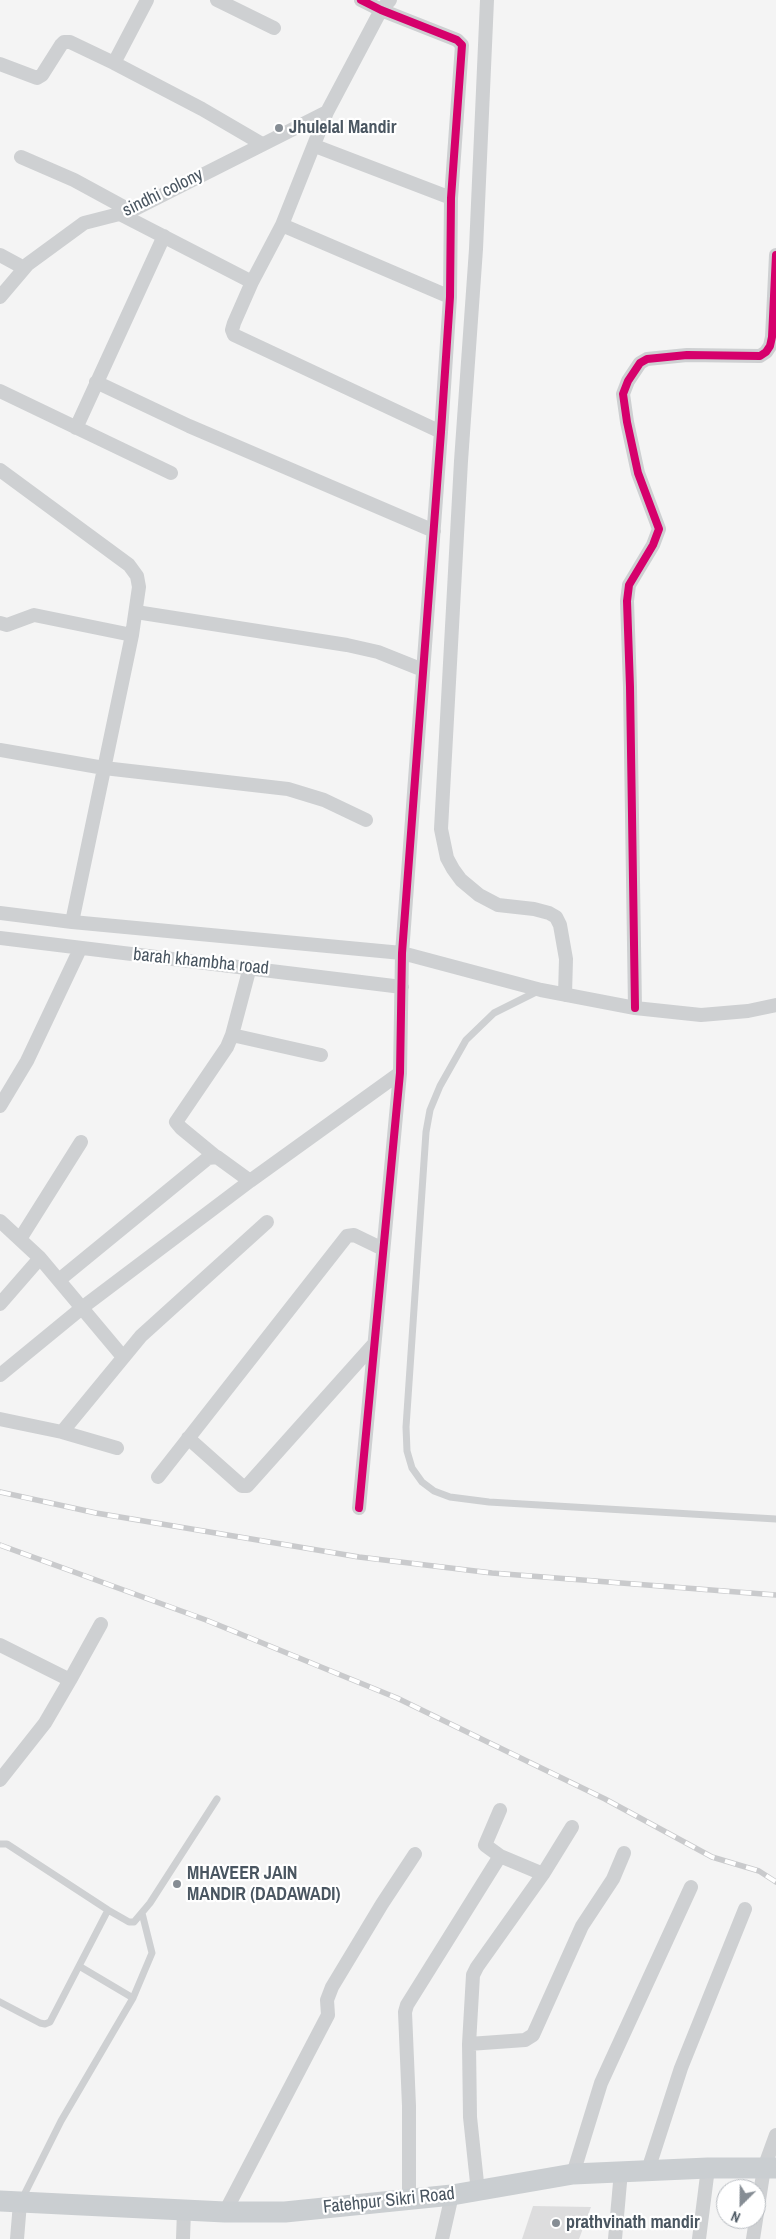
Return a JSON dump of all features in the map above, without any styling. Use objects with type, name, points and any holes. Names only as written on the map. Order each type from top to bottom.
[{"type":"main road","name":"Fatehpur Sikri Road","points":[[10,2202],[225,2212],[285,2212],[372,2202],[452,2196],[573,2174],[708,2168],[770,2168]]},
{"type":"street","points":[[114,63],[147,0]]},
{"type":"street","points":[[217,0],[274,28]]},
{"type":"street","points":[[359,1508],[400,1073],[402,953],[450,297],[451,198],[462,45],[457,40],[385,5],[361,0]]},
{"type":"street","points":[[487,0],[476,249],[461,461],[441,829],[447,858],[453,869],[461,880],[479,895],[498,905],[549,912],[556,917],[560,925],[566,959],[565,994]]},
{"type":"street","points":[[385,5],[328,112],[282,225],[252,282],[232,330],[234,335],[441,432]]},
{"type":"street","points":[[0,64],[37,78],[42,75],[61,45],[64,42],[70,42],[114,63],[262,144]]},
{"type":"street","name":"sindhi colony","points":[[0,297],[19,273],[84,223],[126,213],[328,112]]},
{"type":"street","points":[[315,146],[451,198]]},
{"type":"street","points":[[21,157],[74,180],[164,236],[252,282]]},
{"type":"street","points":[[282,225],[450,297]]},
{"type":"street","points":[[76,428],[164,236]]},
{"type":"street","points":[[0,255],[19,273]]},
{"type":"street","points":[[635,1008],[627,601],[629,585],[653,545],[660,529],[638,473],[626,422],[623,394],[632,375],[640,364],[647,359],[686,356],[760,356],[766,352],[772,337],[776,255]]},
{"type":"street","points":[[96,382],[189,426],[434,531]]},
{"type":"street","points":[[0,392],[171,473]]},
{"type":"street","points":[[0,470],[129,565],[137,576],[139,587],[132,635],[72,922]]},
{"type":"street","points":[[136,612],[347,645],[378,652],[423,670]]},
{"type":"street","points":[[0,624],[7,624],[34,615],[132,635]]},
{"type":"street","points":[[0,750],[104,768],[288,789],[324,800],[366,820]]},
{"type":"street","name":"barah khambha road","points":[[0,913],[72,922],[402,953],[541,990],[635,1008],[701,1015],[741,1012],[776,1004]]},
{"type":"street","name":"barah khambha road","points":[[0,938],[402,987]]},
{"type":"street","points":[[0,1106],[27,1061],[80,949]]},
{"type":"street","points":[[250,967],[227,1047],[176,1122],[215,1156],[250,1181]]},
{"type":"street","points":[[232,1035],[321,1055]]},
{"type":"street","points":[[0,1375],[83,1307],[250,1181],[400,1073]]},
{"type":"street","points":[[20,1239],[81,1142]]},
{"type":"street","points":[[60,1280],[208,1158],[215,1156]]},
{"type":"street","points":[[0,1221],[40,1258],[124,1357]]},
{"type":"street","points":[[62,1432],[141,1336],[267,1222]]},
{"type":"street","points":[[158,1477],[347,1236],[354,1235],[383,1249]]},
{"type":"street","points":[[0,1304],[40,1258]]},
{"type":"street","points":[[188,1438],[242,1486],[247,1486],[374,1344]]},
{"type":"street","points":[[0,1419],[62,1432],[117,1448]]},
{"type":"street","points":[[0,1780],[44,1723],[101,1624]]},
{"type":"street","points":[[0,1645],[70,1680]]},
{"type":"street","points":[[500,1810],[484,1844],[500,1856],[543,1874]]},
{"type":"street","points":[[478,2192],[470,2117],[468,2044],[473,1975],[543,1874],[572,1827]]},
{"type":"street","points":[[468,2044],[525,2040],[533,2036],[582,1926],[613,1879],[624,1853]]},
{"type":"street","points":[[225,2212],[328,2014],[327,2000],[332,1987],[382,1904],[415,1854]]},
{"type":"street","points":[[409,2200],[410,2106],[405,2012],[500,1856]]},
{"type":"street","points":[[573,2174],[601,2083],[692,1887]]},
{"type":"street","points":[[648,2170],[681,2068],[745,1909]]},
{"type":"street","points":[[753,2239],[776,2135]]},
{"type":"street","points":[[699,2239],[708,2168]]},
{"type":"street","points":[[615,2239],[621,2171]]},
{"type":"street","points":[[442,2239],[452,2196]]},
{"type":"street","points":[[10,2202],[17,2239]]},
{"type":"street","points":[[183,2239],[184,2210]]},
{"type":"lane","points":[[541,990],[494,1012],[466,1040],[440,1086],[430,1110],[426,1132],[406,1427],[406,1451],[412,1468],[422,1482],[434,1491],[458,1498],[490,1502],[776,1519]]},
{"type":"lane","points":[[0,1844],[7,1844],[129,1922],[137,1920],[142,1913],[217,1798]]},
{"type":"lane","points":[[0,2002],[45,2024],[50,2022],[108,1910]]},
{"type":"lane","points":[[10,2202],[61,2121],[133,1998],[152,1953],[142,1913]]},
{"type":"lane","points":[[79,1966],[133,1998]]},
{"type":"building","name":"prathvinath mandir","points":[[533,2206],[591,2207],[579,2239],[522,2239]]},
{"type":"railway","points":[[0,1492],[96,1513],[359,1557],[492,1573],[776,1595]]},
{"type":"railway","points":[[0,1545],[206,1620],[397,1698],[605,1799],[712,1857],[759,1871],[776,1882]]},
{"type":"cycle path","points":[[359,1508],[400,1073],[402,953],[450,297],[451,198],[462,45],[457,40],[381,10],[361,0]]},
{"type":"cycle path","points":[[635,1008],[627,601],[629,585],[653,545],[659,529],[638,473],[623,394],[628,381],[640,363],[647,359],[687,355],[760,356],[766,352],[772,337],[776,255]]},
{"type":"place","name":"Jhulelal Mandir","points":[[279,128]]},
{"type":"place","name":"MHAVEER JAIN MANDIR (DADAWADI)","points":[[177,1884]]},
{"type":"place","name":"prathvinath mandir","points":[[556,2223]]}]
